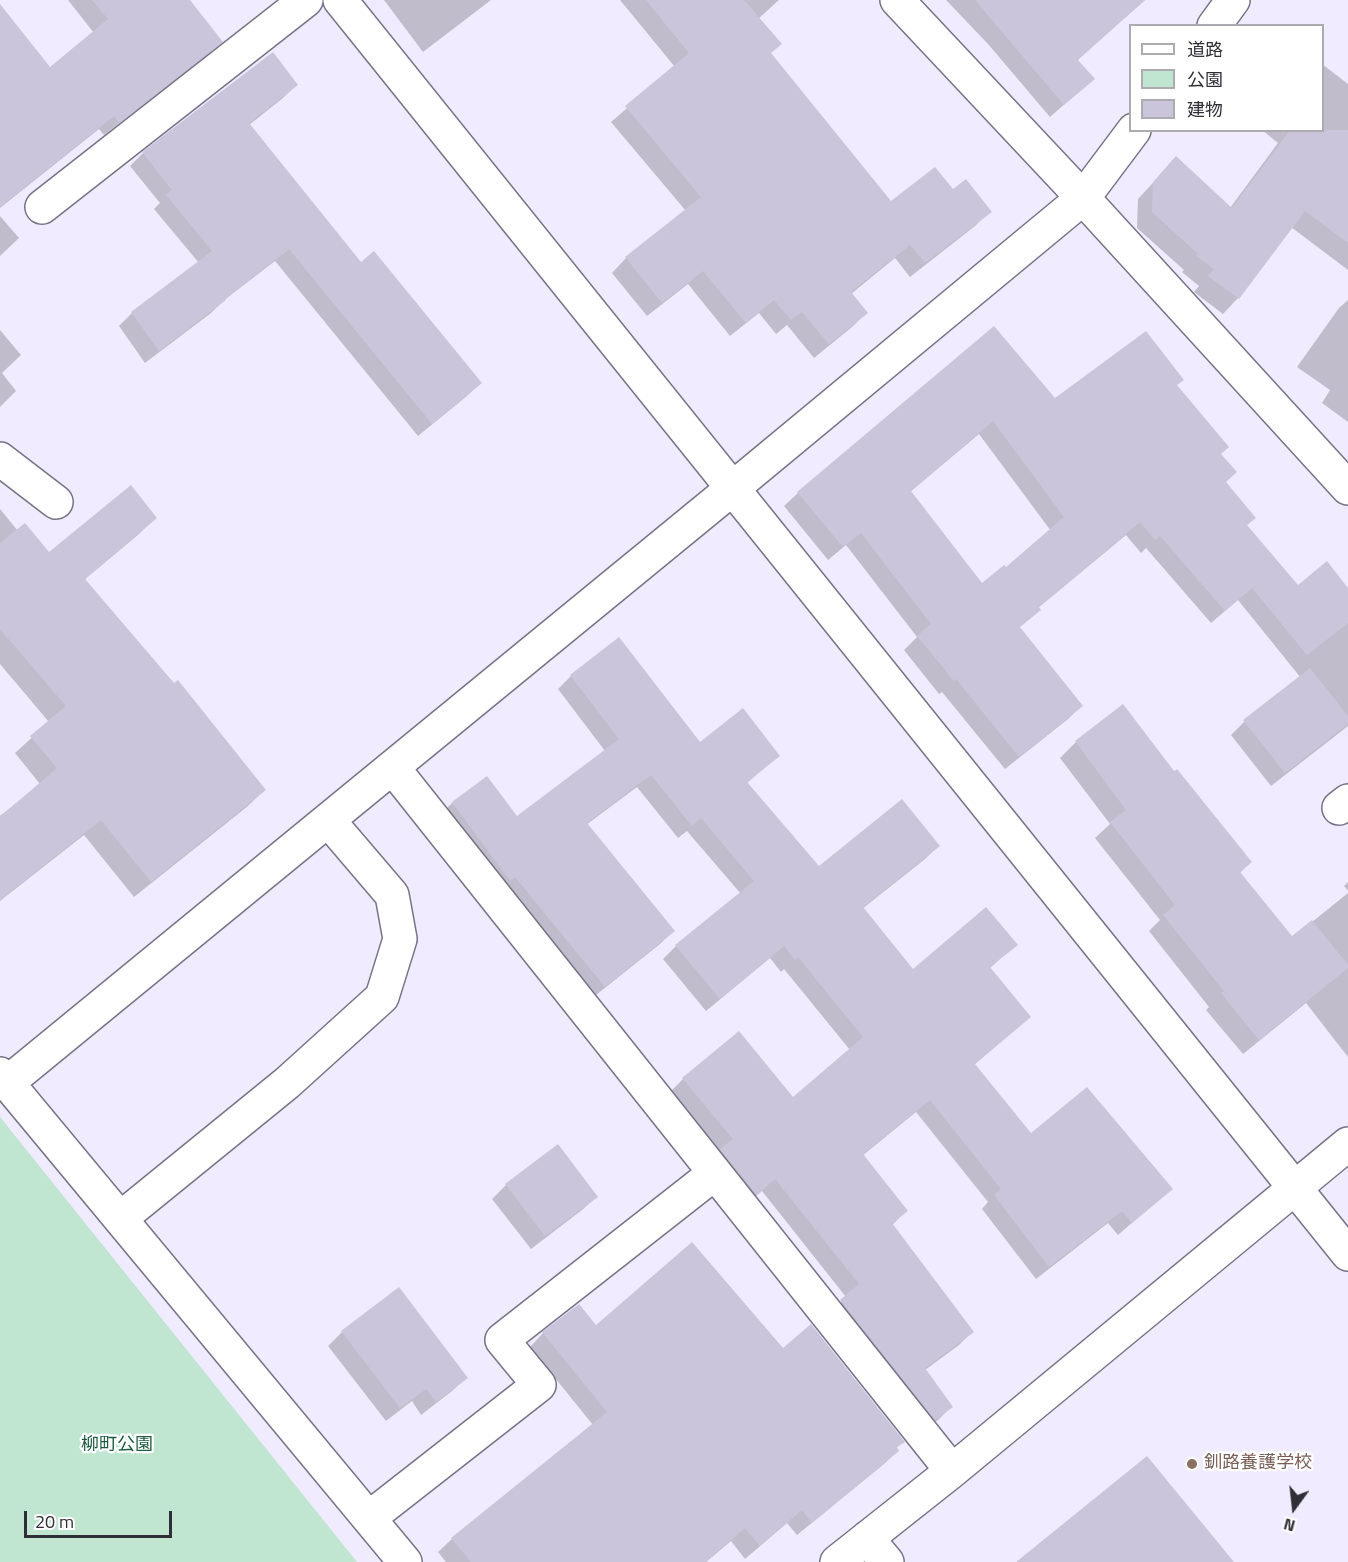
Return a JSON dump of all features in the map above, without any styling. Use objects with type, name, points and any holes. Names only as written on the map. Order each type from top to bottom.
[{"type":"street","points":[[42,207],[306,0]]},
{"type":"street","points":[[340,0],[1348,1254]]},
{"type":"street","points":[[897,0],[1083,198],[1348,488]]},
{"type":"street","points":[[1215,24],[1233,0]]},
{"type":"street","points":[[405,1562],[4,1078],[393,768],[1083,198],[1132,132]]},
{"type":"street","points":[[0,459],[56,502]]},
{"type":"street","points":[[393,768],[952,1471]]},
{"type":"street","points":[[121,1218],[287,1083],[382,998],[400,939],[392,895],[328,820]]},
{"type":"street","points":[[837,1562],[877,1550],[952,1471],[1348,1144]]},
{"type":"street","points":[[369,1518],[538,1385],[502,1340],[715,1173]]},
{"type":"green space","name":"柳町公園","points":[[0,1117],[357,1562],[0,1562]]},
{"type":"building","points":[[92,0],[190,0],[223,42],[119,123],[114,116],[0,207],[0,4],[50,67],[108,19]]},
{"type":"building","points":[[646,0],[744,0],[782,44],[771,53],[891,201],[935,167],[953,189],[966,179],[992,212],[925,263],[910,245],[851,292],[868,313],[829,344],[802,312],[791,320],[774,300],[746,323],[703,271],[662,303],[625,257],[701,197],[625,106],[689,53]]},
{"type":"building","points":[[975,0],[1145,0],[1078,60],[1095,79],[1064,105]]},
{"type":"building","points":[[273,52],[298,85],[249,123],[361,262],[374,251],[482,383],[432,424],[289,249],[159,351],[131,312],[212,251],[166,195],[172,190],[142,152]]},
{"type":"building","points":[[1348,130],[1348,243],[1305,211],[1239,299],[1208,276],[1214,269],[1196,256],[1198,254],[1152,212],[1153,182],[1176,156],[1232,208],[1289,132]]},
{"type":"building","points":[[994,326],[1055,398],[1146,331],[1184,380],[1177,385],[1229,447],[1221,454],[1237,472],[1226,482],[1256,518],[1247,525],[1298,585],[1327,561],[1348,588],[1348,623],[1307,655],[1252,588],[1225,611],[1160,536],[1155,540],[1140,522],[1039,607],[1041,610],[1020,627],[1083,706],[1019,757],[956,679],[954,681],[917,636],[931,624],[861,533],[843,547],[797,492]],"holes":[[[993,421],[1064,517],[1006,567],[1004,565],[982,583],[911,491]]]},
{"type":"building","points":[[131,485],[157,518],[85,579],[174,683],[178,680],[266,790],[151,882],[101,820],[0,900],[0,817],[57,768],[30,736],[66,706],[0,629],[0,543],[25,523],[49,552]]},
{"type":"building","points":[[619,637],[700,742],[743,708],[780,756],[747,782],[819,866],[902,799],[940,846],[863,907],[913,969],[986,907],[1018,945],[990,967],[1031,1017],[975,1064],[1031,1133],[1087,1087],[1173,1189],[1132,1223],[1122,1211],[1049,1267],[994,1195],[1001,1189],[930,1100],[863,1154],[908,1211],[892,1223],[974,1332],[925,1368],[953,1407],[935,1420],[840,1300],[859,1284],[775,1179],[757,1195],[720,1149],[733,1139],[682,1078],[739,1031],[793,1097],[863,1037],[798,957],[795,960],[784,946],[720,999],[675,945],[754,881],[701,818],[692,826],[651,775],[587,823],[675,931],[605,987],[515,877],[510,881],[452,802],[487,776],[517,816],[619,739],[570,675]]},
{"type":"building","points":[[1310,668],[1348,716],[1348,724],[1285,773],[1243,720]]},
{"type":"building","points":[[1123,704],[1174,771],[1177,769],[1252,862],[1240,872],[1292,936],[1312,920],[1348,965],[1348,968],[1259,1040],[1221,993],[1224,991],[1163,915],[1175,905],[1110,822],[1126,810],[1075,741]]},
{"type":"building","points":[[558,1144],[598,1197],[545,1236],[505,1184]]},
{"type":"building","points":[[692,1242],[783,1348],[811,1324],[905,1442],[897,1447],[899,1451],[812,1523],[802,1510],[760,1546],[745,1528],[705,1562],[471,1562],[451,1538],[607,1412],[542,1332],[579,1304],[596,1325]]},
{"type":"building","points":[[399,1287],[468,1378],[436,1402],[426,1389],[400,1408],[341,1331]]},
{"type":"building","points":[[1147,1456],[1234,1562],[1016,1562]]},
{"type":"place","name":"釧路養護学校","points":[[1192,1464]]}]
